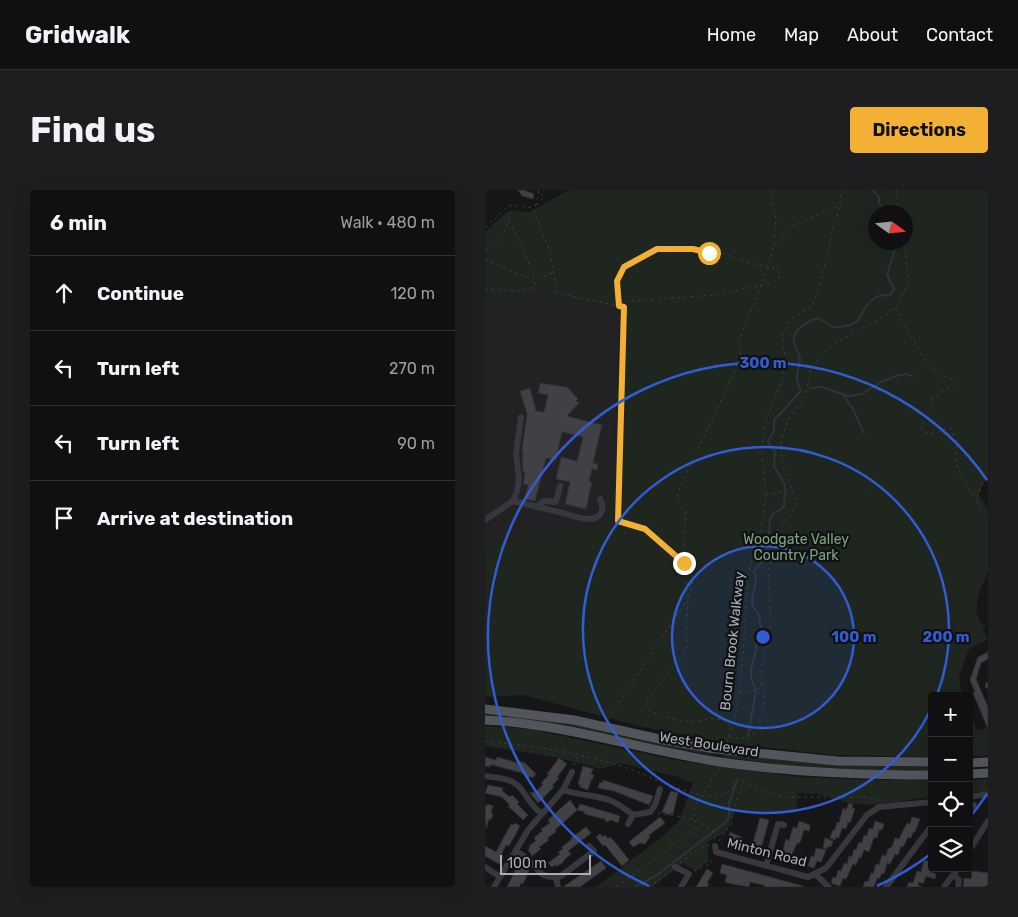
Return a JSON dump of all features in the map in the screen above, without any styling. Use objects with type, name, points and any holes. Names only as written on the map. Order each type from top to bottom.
[{"type":"main road","name":"West Boulevard","points":[[485,709],[573,720],[715,749],[837,761],[928,762]]},
{"type":"main road","name":"West Boulevard","points":[[485,720],[541,725],[720,762],[834,772],[928,775]]},
{"type":"main road","points":[[973,763],[988,762]]},
{"type":"main road","points":[[973,774],[988,773]]},
{"type":"street","points":[[485,520],[513,500],[517,491],[519,479],[516,454],[521,417]]},
{"type":"street","points":[[537,507],[544,501],[556,502],[560,486]]},
{"type":"street","points":[[513,500],[580,518],[592,519],[602,512],[603,505],[600,499]]},
{"type":"street","points":[[494,887],[528,830],[563,790],[572,772]]},
{"type":"street","points":[[485,776],[513,782],[521,788],[532,807],[541,813]]},
{"type":"street","points":[[563,790],[577,795],[608,800],[637,814],[650,812],[660,789]]},
{"type":"street","points":[[973,796],[988,794]]},
{"type":"street","points":[[878,804],[928,802]]},
{"type":"street","name":"Minton Road","points":[[716,849],[766,866],[809,877],[826,868],[867,815],[878,804]]},
{"type":"street","points":[[628,824],[637,814]]},
{"type":"street","points":[[973,845],[988,821]]},
{"type":"street","points":[[766,866],[778,824]]},
{"type":"street","points":[[886,887],[931,827]]},
{"type":"street","points":[[516,851],[531,861],[538,872],[550,877],[556,877],[561,876],[594,851],[589,846]]},
{"type":"street","points":[[485,867],[500,876]]},
{"type":"street","points":[[675,867],[689,874],[681,887]]},
{"type":"street","points":[[944,887],[956,872]]},
{"type":"street","points":[[815,874],[829,887]]},
{"type":"street","points":[[954,875],[959,880],[957,887]]},
{"type":"street","points":[[556,877],[557,887]]},
{"type":"path","points":[[485,227],[511,205],[535,207],[544,198],[538,190]]},
{"type":"path","points":[[538,190],[534,212],[550,251],[557,293],[624,307],[618,521],[645,529],[684,563],[688,599],[687,648],[646,702],[649,710],[657,715],[688,721],[708,717],[725,720],[732,727]]},
{"type":"path","points":[[605,725],[610,714],[688,599],[693,581],[684,547],[685,514],[678,502],[677,492],[741,358],[739,340],[769,266],[773,247],[777,218],[770,190]]},
{"type":"path","name":"Bourn Brook Walkway","points":[[725,747],[732,727],[743,656],[748,572],[761,530],[766,495],[762,456],[764,425],[782,380],[785,358],[782,334],[790,320],[814,302],[827,258],[841,190]]},
{"type":"path","points":[[896,190],[899,205]]},
{"type":"path","points":[[485,250],[501,239],[509,222],[511,205]]},
{"type":"path","points":[[773,247],[794,225],[839,206]]},
{"type":"path","points":[[509,222],[524,251],[536,281]]},
{"type":"path","points":[[619,302],[713,295],[773,283],[779,278],[780,274],[776,269],[769,266],[746,262],[722,252],[709,253],[693,249],[657,249],[624,267],[617,281],[619,306]]},
{"type":"path","points":[[729,737],[749,739],[757,730],[762,718],[765,694],[761,670],[771,624],[768,572],[778,529],[791,515],[797,503],[782,463],[781,440],[788,420],[805,397],[811,370],[819,357],[839,341],[878,320],[897,306],[908,282],[906,250]]},
{"type":"path","points":[[485,260],[536,281]]},
{"type":"path","points":[[485,289],[518,291],[532,288],[539,277],[554,273]]},
{"type":"path","points":[[895,307],[927,364],[953,382],[951,387],[942,391],[931,400],[931,410],[921,425],[922,430],[926,434],[933,434],[944,428],[951,428],[957,444],[956,464],[980,507],[988,514]]},
{"type":"path","points":[[976,499],[983,482],[988,480]]},
{"type":"path","points":[[766,495],[792,490]]},
{"type":"path","points":[[983,626],[988,624]]},
{"type":"path","points":[[758,691],[762,678]]},
{"type":"path","points":[[738,692],[758,691],[765,694]]},
{"type":"path","points":[[485,741],[578,754],[638,771],[670,787],[703,796],[719,797],[733,790],[734,780],[783,797],[865,797],[878,804]]},
{"type":"path","points":[[572,772],[578,754]]},
{"type":"path","points":[[616,887],[692,832],[695,825],[695,808],[718,772]]},
{"type":"path","points":[[689,874],[711,864],[716,849],[731,824],[734,808],[743,782]]},
{"type":"path","points":[[650,812],[694,819],[713,831],[715,836]]},
{"type":"path","points":[[649,887],[698,849],[709,844],[716,849]]},
{"type":"shaded area","points":[[544,293],[621,311],[614,462],[608,522],[485,545],[485,299]]},
{"type":"green space","name":"Woodgate Valley Country Park","points":[[569,190],[988,190],[988,478],[985,479],[979,494],[988,509],[988,571],[978,596],[976,613],[988,639],[969,649],[959,677],[961,692],[928,692],[928,757],[834,755],[727,743],[638,726],[524,695],[485,697],[485,545],[608,522],[614,462],[621,311],[544,293],[485,299],[485,232],[504,214],[512,210],[529,212]]},
{"type":"green space","points":[[485,713],[545,717],[712,752],[712,755],[485,718]]},
{"type":"green space","points":[[973,721],[977,730],[988,728],[988,755],[973,757]]},
{"type":"green space","points":[[485,726],[530,729],[680,761],[798,777],[928,780],[928,798],[870,805],[849,803],[819,794],[798,793],[796,811],[763,813],[736,809],[726,832],[707,842],[709,861],[696,871],[683,863],[653,887],[596,887],[663,836],[679,821],[693,783],[678,777],[619,763],[601,769],[559,758],[485,746]]},
{"type":"green space","points":[[724,753],[828,763],[928,767],[928,771],[811,768],[723,757]]},
{"type":"green space","points":[[987,777],[988,791],[973,793],[973,780],[987,779]]},
{"type":"building","points":[[518,190],[534,194],[533,199],[522,196]]},
{"type":"building","points":[[540,383],[567,387],[578,399],[576,401],[579,403],[567,416],[602,425],[593,463],[598,464],[597,470],[592,469],[589,481],[592,482],[586,509],[565,504],[570,482],[556,479],[561,457],[577,461],[583,437],[562,432],[556,460],[546,458],[535,501],[525,499],[528,485],[523,484],[525,472],[523,472],[522,449],[527,414],[520,391],[530,388],[536,411],[544,412],[548,395],[538,393]]},
{"type":"building","points":[[988,652],[988,659],[981,663],[976,679],[988,707],[988,729],[973,693],[975,692],[970,680],[978,657]]},
{"type":"building","points":[[485,757],[496,760],[497,757],[525,763],[536,774],[528,779],[522,773],[493,765],[490,765],[490,767],[485,766]]},
{"type":"building","points":[[559,758],[567,764],[557,777],[559,778],[552,786],[554,787],[538,803],[530,793],[536,792],[543,784],[541,783],[549,775],[547,774]]},
{"type":"building","points":[[583,766],[593,769],[591,774],[594,775],[588,790],[580,787],[578,784]]},
{"type":"building","points":[[603,780],[653,796],[649,805],[614,791],[598,788],[600,782],[603,783]]},
{"type":"building","points":[[488,785],[503,788],[502,791],[510,797],[512,795],[519,802],[517,804],[528,815],[523,820],[508,806],[510,805],[502,797],[485,793]]},
{"type":"building","points":[[671,791],[678,793],[673,814],[671,813],[670,815],[662,812]]},
{"type":"building","points":[[570,800],[577,810],[555,830],[556,832],[547,838],[549,840],[539,847],[541,849],[532,856],[528,850],[529,846],[536,841],[534,838],[537,835],[539,836],[538,834],[543,831],[541,829],[550,823],[548,820]]},
{"type":"building","points":[[973,802],[976,802],[977,809],[973,809]]},
{"type":"building","points":[[849,803],[855,809],[850,823],[848,822],[846,829],[842,828],[839,838],[836,837],[835,840],[830,838],[837,822],[839,823],[843,808],[846,810]]},
{"type":"building","points":[[487,804],[493,806],[491,813],[493,814],[491,820],[489,819],[486,829],[485,806]]},
{"type":"building","points":[[580,804],[620,816],[618,823],[611,820],[606,822],[605,819],[584,814],[585,812],[577,810]]},
{"type":"building","points":[[660,817],[665,823],[649,835],[650,837],[645,844],[640,843],[633,847],[629,842]]},
{"type":"building","points":[[912,817],[920,819],[911,838],[908,837],[903,847],[901,846],[898,855],[895,854],[890,864],[887,863],[884,874],[882,873],[879,879],[877,878],[874,887],[863,887],[865,881],[868,882],[871,873],[873,874],[876,864],[879,865],[882,855],[886,856],[895,838],[899,839],[907,823],[910,824]]},
{"type":"building","points":[[760,818],[769,820],[760,852],[751,850]]},
{"type":"building","points":[[799,821],[810,825],[809,831],[804,830],[800,843],[797,843],[789,861],[780,859],[786,839],[789,841],[793,827],[797,828]]},
{"type":"building","points":[[875,821],[884,824],[882,830],[879,830],[877,838],[874,837],[869,852],[864,850],[856,865],[853,864],[846,879],[843,878],[840,886],[833,884],[831,882],[833,877],[836,878],[838,870],[841,871],[844,863],[847,864],[849,856],[852,857],[854,849],[856,850],[859,842],[862,843],[864,835],[867,836],[869,828],[873,829]]},
{"type":"building","points":[[515,823],[520,826],[509,846],[506,845],[499,864],[485,856],[485,846],[496,852],[511,824]]},
{"type":"building","points":[[586,827],[591,833],[568,851],[571,854],[564,862],[552,867],[548,863],[560,854],[558,852],[563,849],[562,847],[571,838]]},
{"type":"building","points":[[730,832],[741,837],[741,846],[727,842]]},
{"type":"building","points":[[600,834],[603,837],[605,835],[608,839],[610,837],[629,860],[622,866],[596,837]]},
{"type":"building","points":[[825,838],[833,841],[831,847],[829,846],[827,849],[823,848]]},
{"type":"building","points":[[816,848],[826,850],[821,862],[817,861],[814,868],[808,866],[811,856],[814,857]]},
{"type":"building","points":[[924,860],[928,861],[928,872],[936,874],[935,879],[926,876],[923,884],[919,882],[918,885],[922,887],[907,887],[909,882],[913,883],[917,871],[921,872]]},
{"type":"building","points":[[601,861],[606,868],[580,887],[563,887]]},
{"type":"building","points":[[722,864],[803,887],[764,887],[764,885],[750,882],[749,887],[732,884],[725,882],[727,875],[720,873]]},
{"type":"building","points":[[518,865],[523,867],[526,865],[529,871],[523,884],[521,883],[519,887],[507,887]]},
{"type":"building","points":[[707,869],[713,873],[707,883],[709,884],[707,887],[696,887]]},
{"type":"building","points":[[973,871],[988,873],[988,887],[963,887],[964,878],[971,879]]},
{"type":"waterway","points":[[873,190],[879,197],[881,205]]},
{"type":"waterway","points":[[748,736],[756,691],[751,678],[751,669],[756,650],[756,641],[763,631],[760,618],[752,604],[756,584],[754,571],[767,556],[770,519],[773,514],[784,507],[785,485],[774,466],[775,452],[768,442],[774,430],[774,420],[801,391],[797,378],[800,357],[795,344],[795,333],[801,326],[818,318],[833,327],[852,324],[861,317],[870,301],[878,296],[891,294],[894,289],[887,275],[895,250]]},
{"type":"waterway","points":[[810,388],[822,387],[848,396],[862,394],[881,382],[896,376],[905,374],[912,376]]},
{"type":"waterway","points":[[842,394],[852,407],[864,433]]},
{"type":"waterway","points":[[635,887],[657,875],[727,821],[729,803],[737,781]]},
{"type":"route","points":[[684,563],[645,529],[618,521],[624,307],[619,306],[617,281],[624,267],[657,249],[693,249],[709,253]]}]
